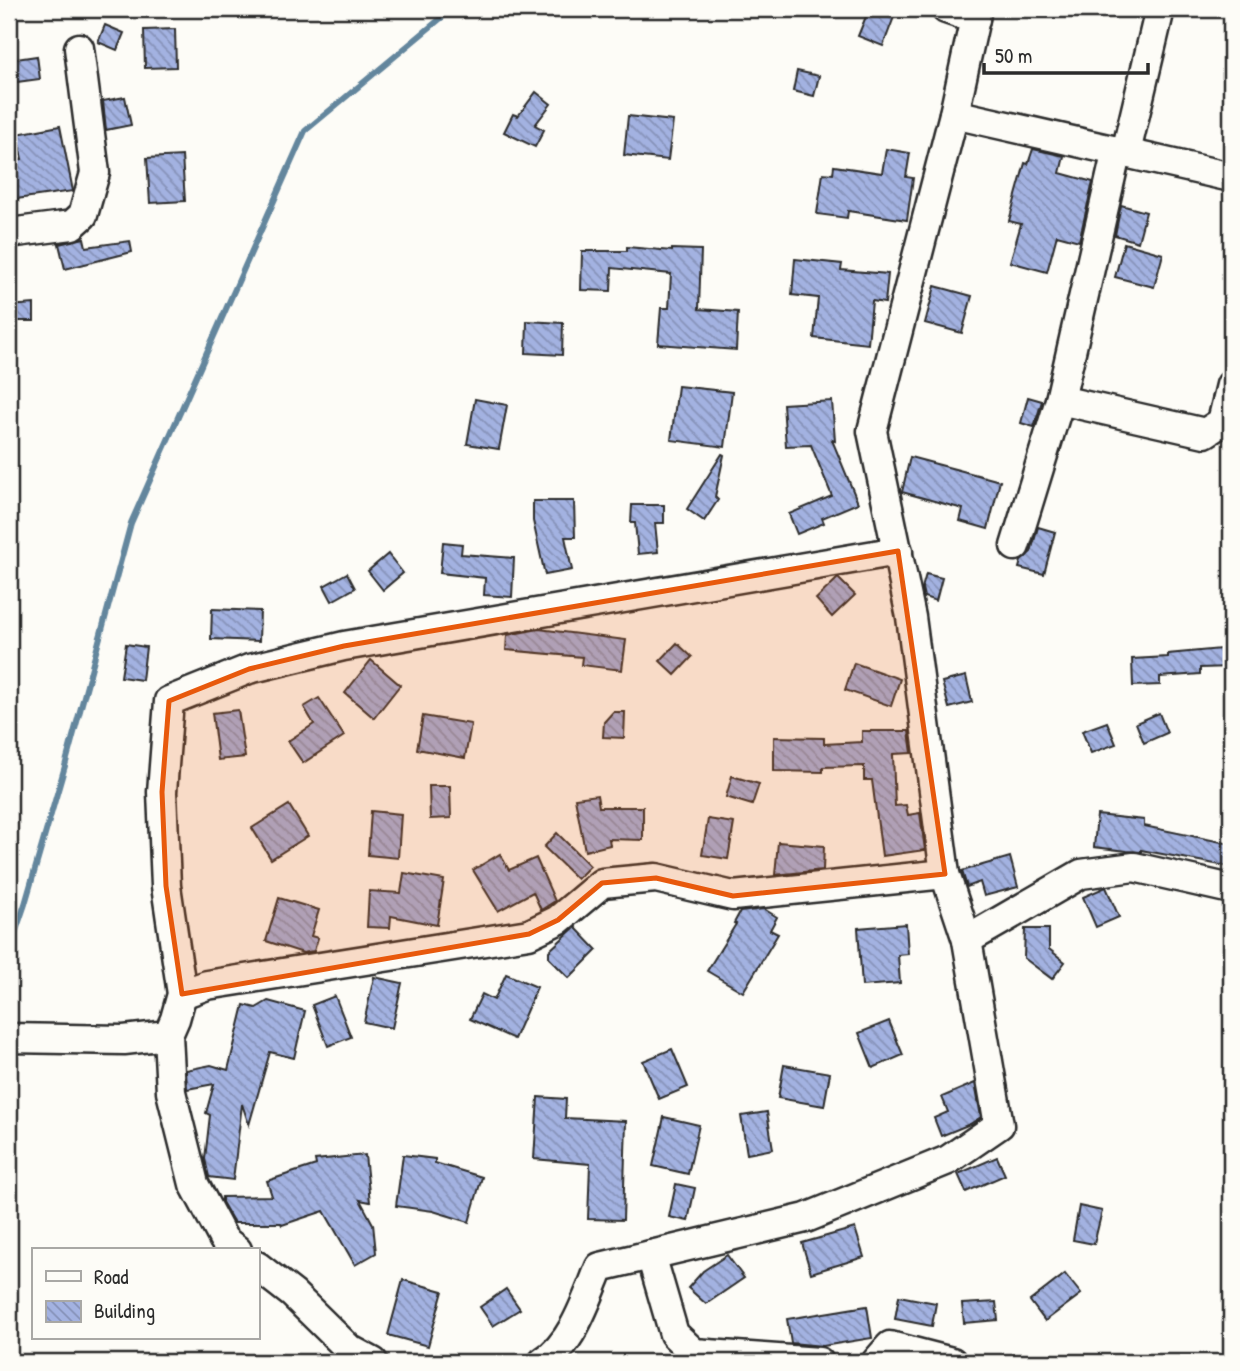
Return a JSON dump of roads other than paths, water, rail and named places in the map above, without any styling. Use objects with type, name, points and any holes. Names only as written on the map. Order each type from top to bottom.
[{"type":"street","points":[[543,1362],[549,1359],[574,1327],[600,1267],[806,1219],[948,1160],[999,1125],[967,940],[945,874],[911,617],[872,431],[954,114],[976,14],[946,9]]},
{"type":"street","points":[[1015,546],[1060,400],[1121,151],[1160,9]]},
{"type":"street","points":[[9,233],[72,225],[83,215],[95,173],[79,48]]},
{"type":"street","points":[[954,114],[1231,177]]},
{"type":"street","points":[[1060,400],[1205,433],[1222,422],[1231,385]]},
{"type":"street","points":[[234,1248],[224,1240],[194,1184],[171,1092],[168,1035],[176,1019],[182,993],[166,886],[162,792],[169,701],[250,669],[344,646],[898,551]]},
{"type":"street","points":[[967,940],[1081,874],[1134,867],[1231,889]]},
{"type":"street","points":[[182,993],[207,985],[529,934],[558,920],[602,883],[656,878],[733,896],[945,874]]},
{"type":"street","points":[[9,1038],[124,1040],[168,1035]]},
{"type":"street","points":[[651,1255],[674,1334],[694,1353],[819,1362]]},
{"type":"street","points":[[259,1268],[293,1294],[349,1349],[373,1362]]},
{"type":"street","points":[[876,1362],[890,1346],[952,1362]]},
{"type":"waterway","points":[[9,951],[65,766],[131,523],[305,131],[452,9]]}]
